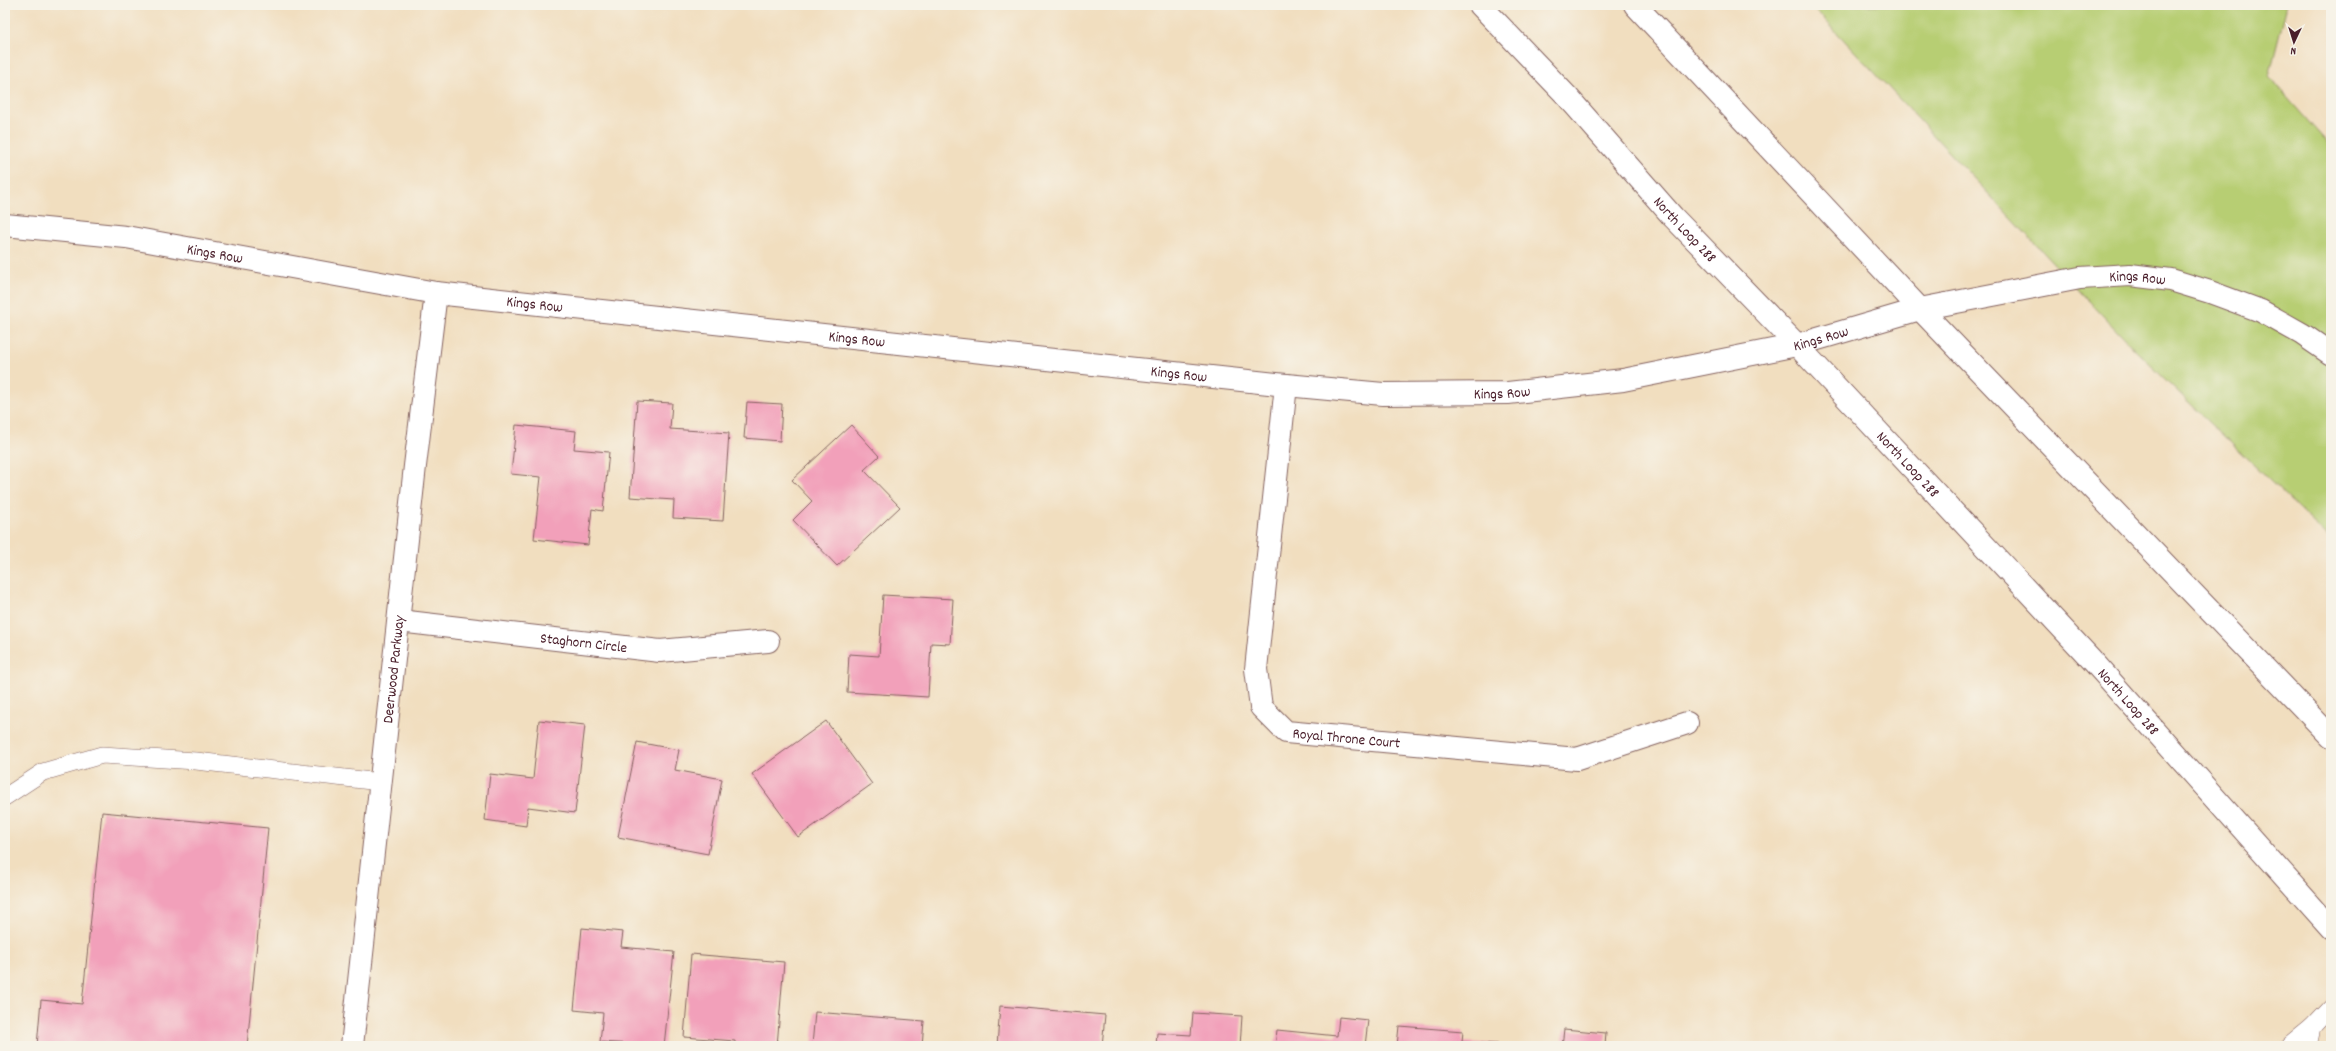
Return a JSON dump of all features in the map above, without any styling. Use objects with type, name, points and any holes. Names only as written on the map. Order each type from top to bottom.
[{"type":"main road","name":"North Loop 288","points":[[1480,5],[1566,95],[1673,216],[1797,345],[2091,659],[2331,928]]},
{"type":"main road","points":[[1635,5],[1920,309],[2331,737]]},
{"type":"main road","name":"Kings Row","points":[[5,225],[126,237],[436,293],[1286,385],[1383,394],[1508,393],[1623,380],[1797,345],[1920,309],[2080,278],[2130,275],[2171,280],[2210,292],[2261,311],[2302,334],[2331,354]]},
{"type":"main road","name":"Deerwood Parkway","points":[[352,1046],[399,621],[414,466],[436,293]]},
{"type":"main road","name":"Royal Throne Court","points":[[1286,385],[1256,669],[1261,707],[1286,732],[1577,759],[1687,723]]},
{"type":"main road","name":"Staghorn Circle","points":[[399,621],[660,651],[768,642]]},
{"type":"lane","points":[[5,798],[43,772],[102,755],[196,761],[380,782]]},
{"type":"lane","points":[[2290,1046],[2312,1028],[2331,1008]]},
{"type":"lane","points":[[2308,1046],[2312,1028]]},
{"type":"green space","points":[[1811,5],[2287,5],[2269,77],[2331,147],[2331,540],[2136,351]]},
{"type":"building","points":[[637,401],[672,403],[670,429],[729,433],[723,521],[673,518],[674,500],[630,497]]},
{"type":"building","points":[[747,402],[782,404],[780,441],[744,438]]},
{"type":"building","points":[[516,425],[576,431],[574,449],[609,452],[603,511],[592,509],[588,545],[534,539],[541,477],[511,474]]},
{"type":"building","points":[[851,425],[879,456],[864,470],[900,507],[837,566],[793,520],[812,501],[792,480]]},
{"type":"building","points":[[883,595],[953,599],[950,644],[931,643],[928,697],[847,692],[849,654],[879,656]]},
{"type":"building","points":[[539,720],[585,725],[575,813],[528,807],[526,826],[485,820],[490,774],[533,779]]},
{"type":"building","points":[[826,721],[872,784],[798,837],[752,774]]},
{"type":"building","points":[[637,742],[679,750],[675,770],[722,779],[708,854],[618,837]]},
{"type":"building","points":[[102,812],[268,828],[247,1046],[37,1046],[41,1000],[82,1004]]},
{"type":"building","points":[[582,928],[623,932],[621,947],[674,952],[664,1046],[600,1042],[603,1013],[574,1010]]},
{"type":"building","points":[[691,954],[784,962],[777,1046],[735,1046],[735,1041],[684,1037]]},
{"type":"building","points":[[1000,1006],[1105,1015],[1102,1046],[997,1046]]},
{"type":"building","points":[[815,1012],[924,1021],[922,1046],[812,1046]]},
{"type":"building","points":[[1193,1013],[1242,1016],[1240,1046],[1156,1046],[1157,1033],[1191,1035]]},
{"type":"building","points":[[1339,1017],[1368,1020],[1365,1046],[1275,1046],[1277,1030],[1337,1036]]},
{"type":"building","points":[[1399,1026],[1463,1031],[1462,1042],[1498,1044],[1498,1046],[1397,1046]]},
{"type":"building","points":[[1564,1029],[1606,1033],[1605,1046],[1562,1046]]}]
